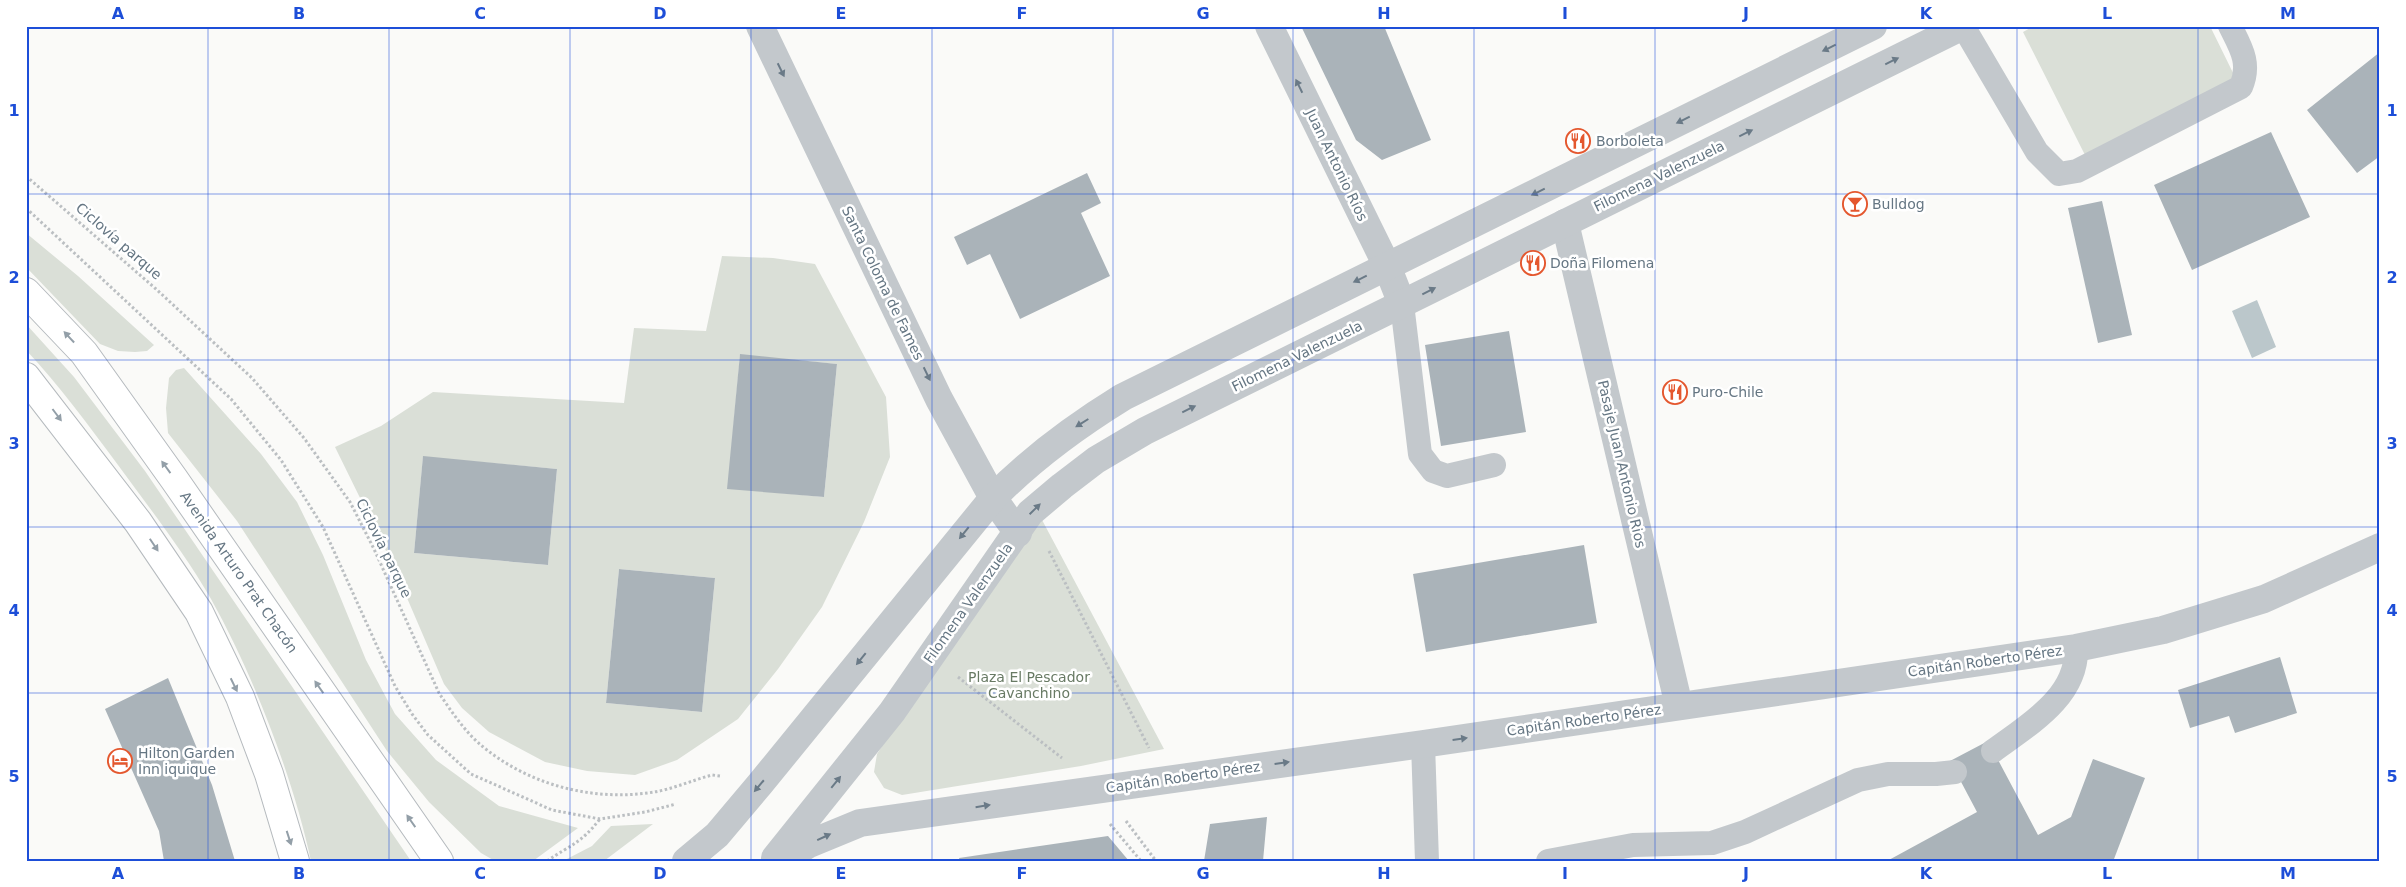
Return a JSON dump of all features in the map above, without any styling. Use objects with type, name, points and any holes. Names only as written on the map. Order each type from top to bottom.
[{"type":"main road","name":"Avenida Arturo Prat Chacón","points":[[26,292],[84,353],[174,479],[439,861]]},
{"type":"main road","points":[[26,376],[138,522],[199,612],[240,697],[268,774],[294,861]]},
{"type":"street","name":"Santa Coloma de Fames","points":[[760,26],[939,399],[993,498],[1024,523]]},
{"type":"street","name":"Juan Antonio Ríos","points":[[1269,26],[1387,266],[1402,304]]},
{"type":"street","points":[[686,861],[717,835],[993,498],[1014,476],[1073,428],[1123,397],[1873,26]]},
{"type":"street","name":"Filomena Valenzuela","points":[[773,861],[892,712],[1024,523],[1062,486],[1145,430],[1963,26]]},
{"type":"street","name":"Pasaje Juan Antonio Rios","points":[[1565,223],[1679,706]]},
{"type":"street","name":"Capitán Roberto Pérez","points":[[782,861],[809,844],[860,823],[1423,744],[2076,648],[2163,630],[2264,599],[2380,548]]},
{"type":"lane","points":[[1963,26],[2037,152],[2059,174],[2077,171],[2241,87],[2247,74],[2245,56],[2230,26]]},
{"type":"lane","points":[[1402,304],[1420,454],[1432,471],[1447,476],[1494,464]]},
{"type":"lane","points":[[1994,752],[2053,705],[2072,676],[2076,662],[2076,648]]},
{"type":"lane","points":[[1423,744],[1427,861]]},
{"type":"lane","points":[[1548,861],[1633,845],[1710,852],[1745,832],[1858,780],[1888,774],[1955,772]]},
{"type":"path","name":"Ciclovía parque","points":[[26,176],[149,282],[252,378],[304,438],[350,502],[374,548],[439,693],[451,712],[480,745],[515,770],[556,786],[602,795],[654,792],[712,774],[760,784]]},
{"type":"path","points":[[26,208],[232,399],[281,460],[322,527],[395,686],[412,714],[428,735],[471,774],[552,810],[600,819],[645,812],[676,804]]},
{"type":"path","points":[[1024,523],[1148,745],[1165,780]]},
{"type":"path","points":[[953,673],[1062,758]]},
{"type":"path","points":[[1138,746],[1148,745]]},
{"type":"path","points":[[1052,759],[1071,756]]},
{"type":"path","points":[[1102,788],[1156,861]]},
{"type":"path","points":[[547,861],[576,845],[600,819]]},
{"type":"green space","points":[[2034,26],[2210,26],[2237,81],[2086,157],[2023,32]]},
{"type":"green space","points":[[26,233],[78,276],[154,345],[147,351],[135,352],[118,351],[100,344],[26,267]]},
{"type":"green space","points":[[722,256],[773,258],[815,264],[886,397],[890,457],[864,522],[822,607],[778,669],[738,719],[677,760],[635,775],[587,771],[545,762],[489,732],[462,708],[444,684],[392,563],[335,447],[381,426],[433,392],[624,403],[634,328],[706,331]],"holes":[[[740,355],[837,364],[824,497],[728,488]],[[423,457],[557,469],[548,565],[414,553]],[[619,569],[715,578],[702,712],[606,703]]]},
{"type":"green space","points":[[26,324],[74,377],[145,471],[411,861],[311,861],[283,761],[256,693],[227,628],[190,564],[74,406],[26,350]]},
{"type":"green space","points":[[184,368],[261,454],[297,502],[323,555],[366,660],[395,714],[436,760],[499,806],[578,828],[533,861],[495,861],[481,853],[429,802],[387,751],[237,521],[168,433],[166,408],[169,378],[176,370]]},
{"type":"green space","name":"Plaza El Pescador Cavanchino","points":[[1041,518],[1164,749],[1081,766],[902,795],[884,788],[874,772],[877,754],[923,682]]},
{"type":"green space","points":[[653,824],[604,861],[563,861],[592,846],[611,826]]},
{"type":"shaded area","points":[[2257,300],[2276,347],[2252,358],[2232,311]]},
{"type":"building","points":[[1301,26],[1384,26],[1431,140],[1382,160],[1356,140]]},
{"type":"building","points":[[2380,52],[2380,156],[2357,173],[2307,110]]},
{"type":"building","points":[[2271,132],[2310,217],[2192,270],[2154,185]]},
{"type":"building","points":[[1087,173],[1101,203],[1081,213],[1110,276],[1020,319],[990,254],[967,265],[954,237]]},
{"type":"building","points":[[2102,201],[2132,335],[2098,343],[2068,208]]},
{"type":"building","points":[[1509,331],[1526,432],[1441,446],[1425,345]]},
{"type":"building","points":[[740,354],[837,364],[824,497],[727,489]]},
{"type":"building","points":[[423,456],[557,469],[548,565],[414,553]]},
{"type":"building","points":[[1584,545],[1597,623],[1426,652],[1413,574]]},
{"type":"building","points":[[619,569],[715,578],[702,712],[606,703]]},
{"type":"building","points":[[2280,657],[2297,713],[2235,733],[2229,716],[2190,728],[2178,690]]},
{"type":"building","name":"Hilton Garden Inn iquique","points":[[168,678],[212,785],[235,861],[164,861],[159,831],[105,709]]},
{"type":"building","points":[[1988,741],[2038,835],[2071,817],[2093,759],[2145,778],[2114,859],[2111,861],[1887,861],[1977,812],[1950,761]]},
{"type":"building","points":[[1267,817],[1263,861],[1204,861],[1210,824]]},
{"type":"building","points":[[1108,836],[1129,861],[960,861],[959,858]]},
{"type":"place","name":"Borboleta","points":[[1578,141]]},
{"type":"place","name":"Bulldog","points":[[1855,204]]},
{"type":"place","name":"Doña Filomena","points":[[1533,263]]},
{"type":"place","name":"Puro-Chile","points":[[1675,392]]},
{"type":"place","name":"Hilton Garden Inn iquique","points":[[120,761]]}]
